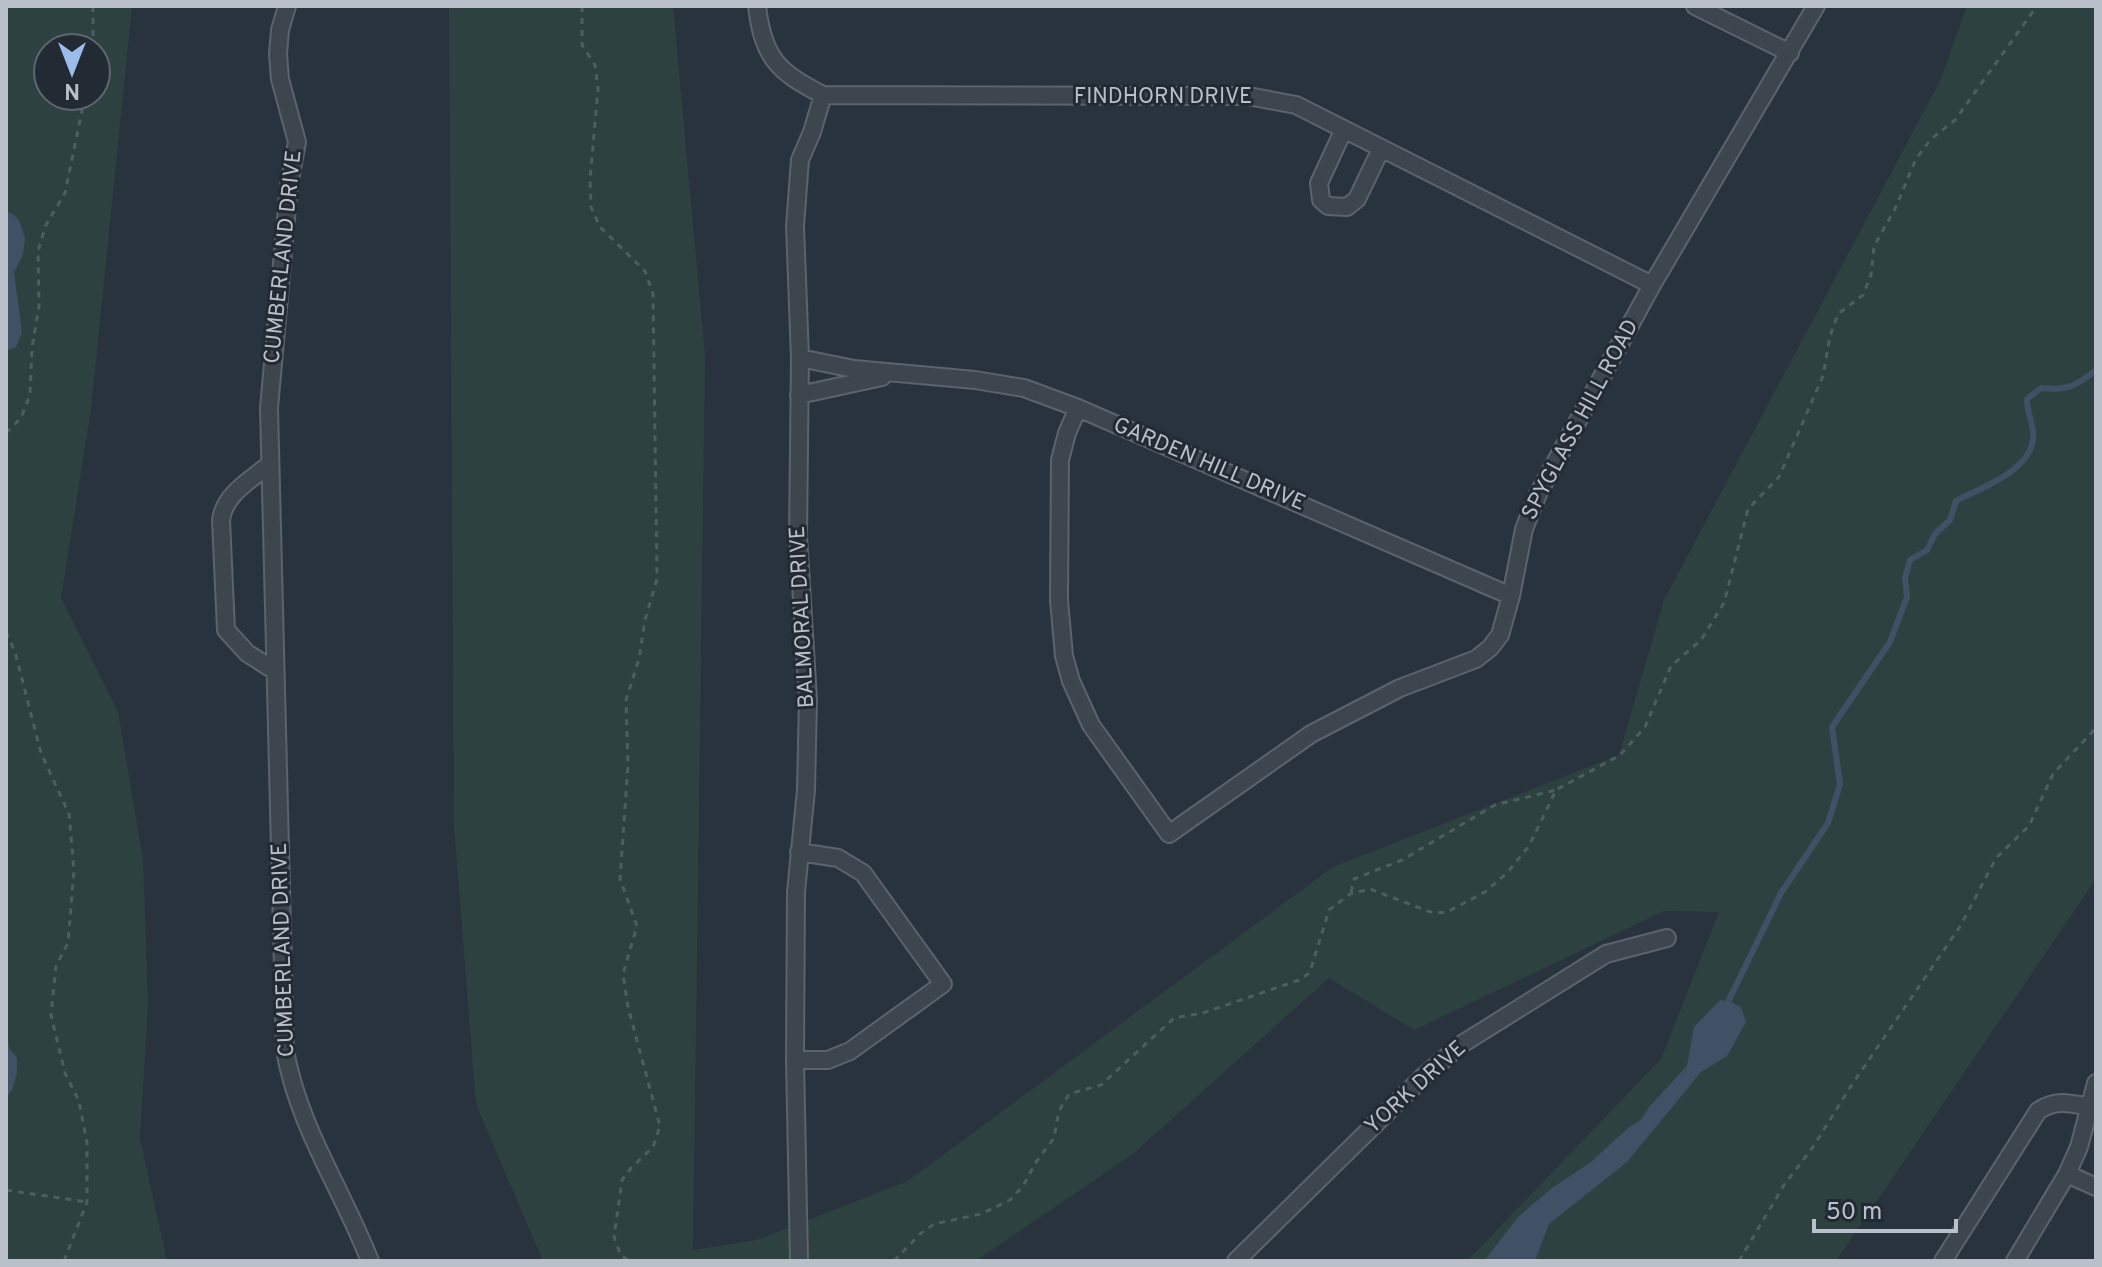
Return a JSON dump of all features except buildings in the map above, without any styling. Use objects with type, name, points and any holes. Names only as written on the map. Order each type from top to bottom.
[{"type":"street","name":"CUMBERLAND DRIVE","points":[[287,6],[280,30],[278,54],[280,79],[297,142],[289,185],[269,408],[285,1050],[290,1080],[309,1132],[370,1261]]},
{"type":"street","points":[[757,6],[761,35],[776,65],[792,79],[823,95]]},
{"type":"street","points":[[1695,6],[1790,53]]},
{"type":"street","name":"SPYGLASS HILL ROAD","points":[[1078,408],[1060,460],[1059,600],[1064,656],[1071,681],[1091,725],[1169,834],[1311,734],[1400,688],[1476,659],[1500,635],[1529,514],[1652,285],[1816,6]]},
{"type":"street","name":"FINDHORN DRIVE","points":[[823,95],[1248,96],[1296,105],[1652,285]]},
{"type":"street","name":"BALMORAL DRIVE","points":[[799,1261],[796,892],[806,790],[808,699],[798,536],[800,358],[797,192],[800,160],[823,95]]},
{"type":"street","points":[[1344,129],[1319,183],[1321,200],[1328,206],[1347,207],[1357,199],[1381,149]]},
{"type":"street","name":"GARDEN HILL DRIVE","points":[[800,358],[854,369],[975,380],[1024,388],[1078,408],[1511,596]]},
{"type":"street","name":"GARDEN HILL DRIVE","points":[[799,395],[896,373]]},
{"type":"street","points":[[270,464],[232,495],[221,520],[226,630],[247,653],[275,671]]},
{"type":"street","points":[[795,1060],[828,1060],[850,1051],[943,984],[863,873],[838,858],[799,852]]},
{"type":"street","name":"YORK DRIVE","points":[[1236,1261],[1424,1076],[1462,1044],[1606,954],[1667,938]]},
{"type":"street","points":[[2015,1261],[2067,1174],[2079,1147],[2096,1083]]},
{"type":"street","points":[[1965,1261],[1946,1256],[2038,1111],[2048,1104],[2060,1102],[2089,1107]]},
{"type":"street","points":[[2067,1174],[2096,1187]]},
{"type":"path","points":[[93,6],[93,32]]},
{"type":"path","points":[[582,6],[582,45],[595,65],[598,89],[590,179],[591,207],[600,227],[645,271],[653,294],[657,579],[645,620],[639,659],[626,700],[628,765],[620,879],[637,926],[623,974],[628,1007],[660,1126],[653,1147],[622,1180],[614,1237],[621,1256],[631,1261]]},
{"type":"path","points":[[1350,894],[1354,879],[1402,860],[1495,805],[1556,790],[1620,755],[1645,727],[1671,666],[1701,640],[1724,603],[1748,509],[1779,477],[1823,376],[1830,336],[1838,314],[1863,295],[1871,275],[1874,246],[1895,209],[1916,159],[1931,139],[1955,120],[2037,6]]},
{"type":"path","points":[[6,433],[21,418],[30,395],[32,348],[39,306],[38,251],[46,225],[65,193],[82,112]]},
{"type":"path","points":[[6,632],[15,652],[41,753],[69,814],[74,870],[68,943],[56,966],[51,1015],[65,1073],[79,1101],[87,1143],[87,1202],[64,1261]]},
{"type":"path","points":[[1739,1261],[1784,1185],[1813,1147],[1961,925],[1996,858],[2029,826],[2053,774],[2096,728]]},
{"type":"path","points":[[894,1261],[934,1224],[981,1214],[1010,1200],[1023,1186],[1054,1138],[1059,1111],[1069,1094],[1101,1085],[1174,1018],[1203,1013],[1302,979],[1310,972],[1329,910],[1350,894],[1370,889],[1433,913],[1447,912],[1485,892],[1507,873],[1529,846],[1556,790]]},
{"type":"path","points":[[6,1190],[87,1202]]},
{"type":"shaded area","points":[[6,6],[132,6],[91,409],[61,598],[118,712],[143,859],[148,1004],[140,1139],[167,1261],[6,1261]]},
{"type":"shaded area","points":[[449,6],[673,6],[705,357],[693,1250],[757,1240],[908,1181],[1333,867],[1619,755],[1664,600],[1940,81],[1967,6],[2096,6],[2096,879],[1836,1261],[1467,1261],[1661,1059],[1719,912],[1664,911],[1414,1030],[1329,978],[1134,1153],[976,1261],[543,1261],[476,1104],[454,826]]},
{"type":"water","points":[[6,212],[19,220],[25,238],[23,255],[14,272],[22,332],[16,347],[6,351]]},
{"type":"water","points":[[1720,1000],[1741,1007],[1746,1022],[1727,1056],[1701,1072],[1627,1162],[1549,1224],[1535,1261],[1484,1261],[1519,1216],[1641,1120],[1687,1066],[1694,1027]]},
{"type":"water","points":[[6,1026],[9,1048],[17,1058],[17,1073],[6,1098]]},
{"type":"waterway","points":[[1725,1008],[1781,893],[1828,823],[1840,784],[1832,727],[1890,642],[1907,597],[1905,578],[1910,560],[1927,550],[1935,534],[1950,520],[1956,501],[1994,483],[2027,456],[2033,430],[2027,399],[2041,388],[2071,386],[2096,370]]}]
